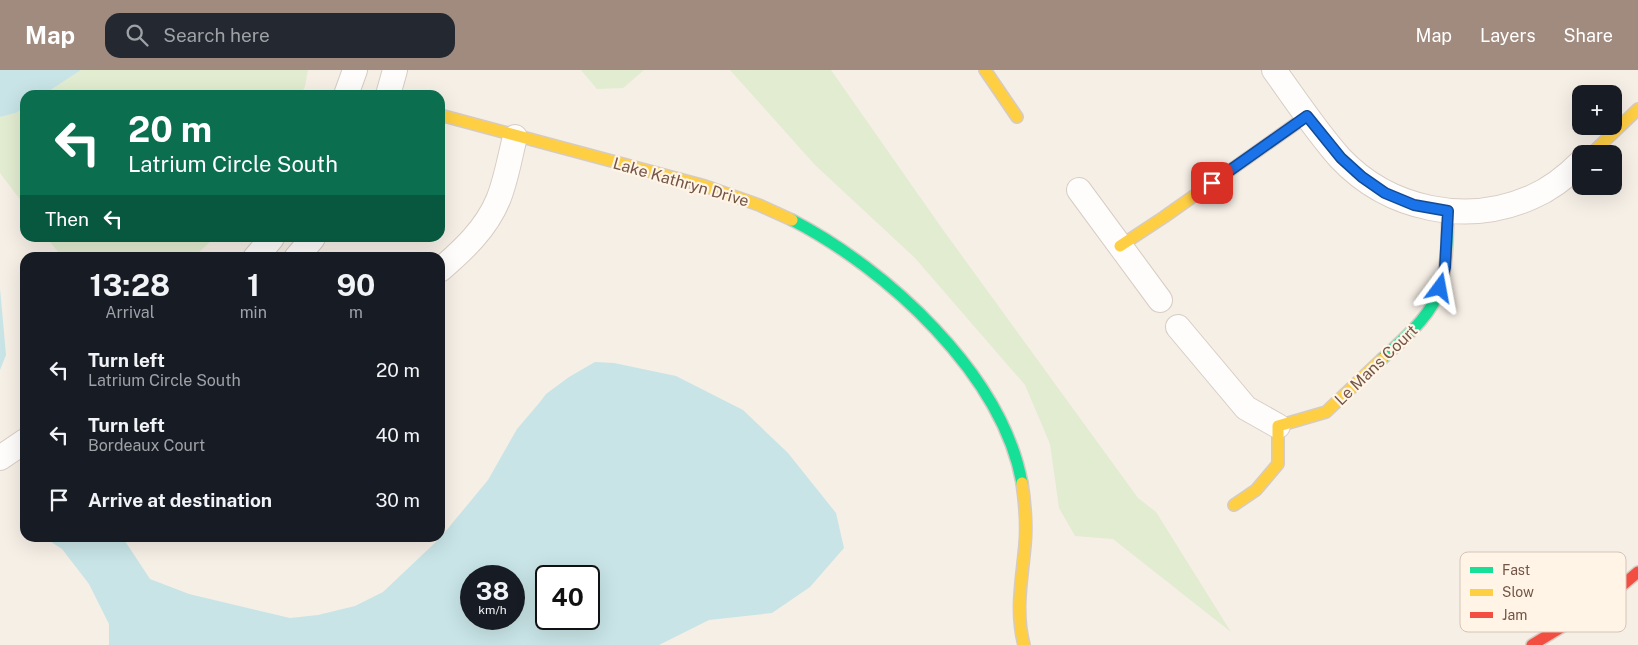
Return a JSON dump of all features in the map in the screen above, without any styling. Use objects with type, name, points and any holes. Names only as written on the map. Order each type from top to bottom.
[{"type":"street","points":[[389,90],[395,70]]},
{"type":"street","points":[[985,70],[1017,117]]},
{"type":"street","points":[[1274,70],[1307,116],[1341,158],[1362,177],[1385,193],[1414,205],[1448,211],[1478,212],[1533,197],[1564,179],[1572,171]]},
{"type":"street","points":[[1600,145],[1638,109]]},
{"type":"street","name":"Lake Kathryn Drive","points":[[445,116],[515,137],[706,186],[761,206],[813,231],[846,252],[892,288],[921,314],[960,357],[982,389],[1001,422],[1015,456],[1023,492],[1026,529],[1018,611],[1024,645]]},
{"type":"street","points":[[1120,246],[1307,116]]},
{"type":"street","points":[[445,266],[460,253],[483,228],[499,200],[515,137]]},
{"type":"street","points":[[1079,190],[1160,300]]},
{"type":"street","name":"Le Mans Court","points":[[1278,426],[1326,412],[1417,326],[1430,308],[1442,281],[1445,267],[1448,211]]},
{"type":"street","points":[[260,252],[269,242]]},
{"type":"street","points":[[301,252],[310,242]]},
{"type":"street","points":[[1178,327],[1246,408],[1278,426],[1278,464],[1256,490],[1234,505]]},
{"type":"street","points":[[0,458],[20,444]]},
{"type":"street","points":[[1626,582],[1638,572]]},
{"type":"street","points":[[1532,645],[1554,632]]},
{"type":"green space","points":[[81,70],[308,70],[303,90],[51,90]]},
{"type":"green space","points":[[581,70],[644,70],[623,88],[597,89]]},
{"type":"green space","points":[[730,70],[831,70],[941,227],[1138,498],[1156,512],[1231,632],[1113,539],[1075,536],[1059,508],[1050,444],[1025,385],[915,258],[815,165]]},
{"type":"green space","points":[[20,110],[20,199],[0,173],[0,117]]},
{"type":"green space","points":[[50,242],[210,242],[199,252],[58,252]]},
{"type":"water","points":[[0,70],[81,70],[51,90],[20,90],[20,110],[0,117]]},
{"type":"water","points":[[0,288],[6,355],[0,370]]},
{"type":"water","points":[[595,362],[614,363],[676,376],[743,410],[788,453],[836,513],[844,548],[810,587],[772,613],[709,620],[659,645],[109,645],[109,624],[89,584],[62,549],[51,542],[126,542],[150,579],[189,594],[290,618],[318,615],[355,606],[383,592],[436,542],[445,542],[445,532],[488,480],[517,429],[546,394],[569,377]]},
{"type":"traffic: fast","points":[[1382,359],[1408,335],[1436,299],[1443,279],[1447,250],[1448,211]]},
{"type":"traffic: fast","points":[[792,220],[865,266],[901,296],[935,329],[965,365],[991,403],[1010,442],[1022,483]]},
{"type":"traffic: slow","points":[[985,70],[1017,117]]},
{"type":"traffic: slow","points":[[1600,145],[1638,109]]},
{"type":"traffic: slow","points":[[445,116],[705,186],[759,205],[792,220]]},
{"type":"traffic: slow","points":[[1120,246],[1307,116]]},
{"type":"traffic: slow","points":[[1234,505],[1256,490],[1278,464],[1278,426],[1326,412],[1382,359]]},
{"type":"traffic: slow","points":[[1022,483],[1026,529],[1020,595],[1020,620],[1024,645]]},
{"type":"traffic: jam","points":[[1626,582],[1638,572]]},
{"type":"traffic: jam","points":[[1532,645],[1553,632]]},
{"type":"route","points":[[1212,183],[1307,116],[1341,158],[1362,177],[1385,193],[1414,205],[1448,211],[1445,267],[1440,288]]}]
